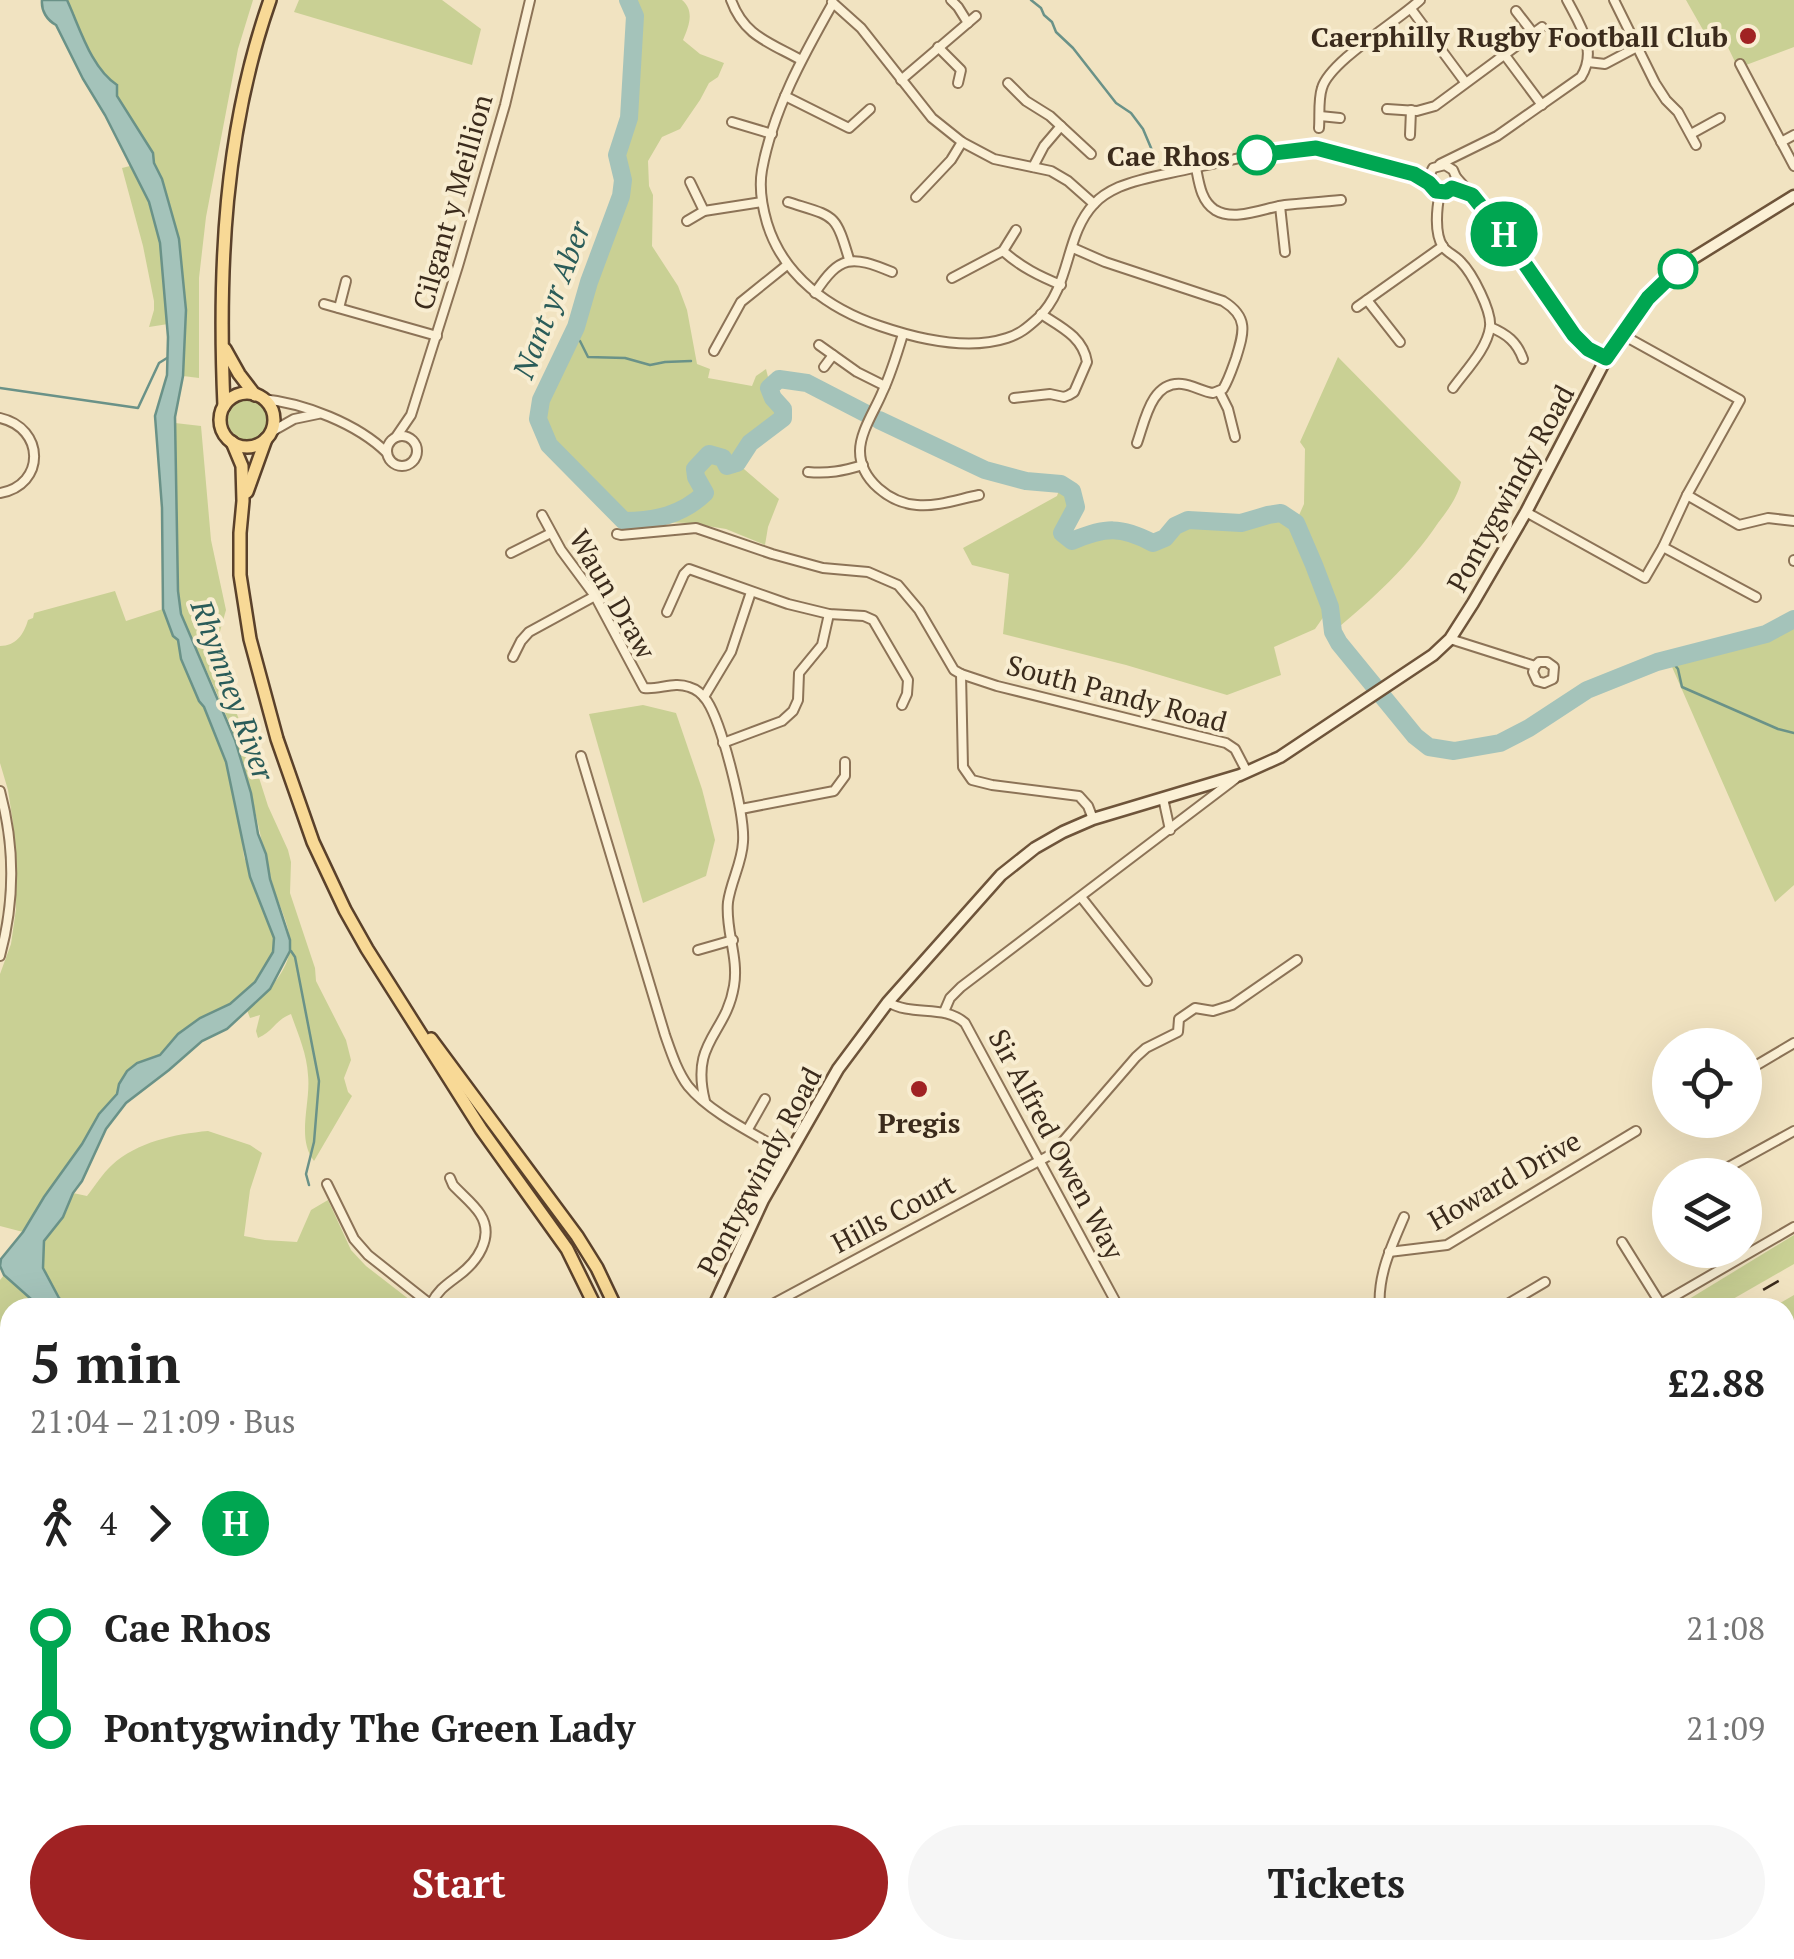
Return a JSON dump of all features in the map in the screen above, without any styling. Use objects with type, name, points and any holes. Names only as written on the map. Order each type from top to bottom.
[{"type":"main road","points":[[270,0],[247,76],[232,155],[222,254],[222,430],[242,466],[241,586],[254,655],[307,827],[361,940],[474,1118],[567,1249],[591,1298]]},
{"type":"main road","name":"Pontygwindy Road","points":[[717,1298],[788,1154],[838,1069],[888,1002],[988,886],[1035,848],[1092,819],[1243,774],[1280,757],[1434,655],[1450,638],[1526,512],[1606,358],[1648,298],[1684,264],[1794,196]]},
{"type":"main road","points":[[223,345],[233,365],[273,414],[274,423],[244,501]]},
{"type":"main road","points":[[224,406],[238,395],[259,397]]},
{"type":"main road","points":[[232,442],[254,446],[269,435]]},
{"type":"main road","points":[[401,1000],[577,1236],[611,1298]]},
{"type":"street","name":"Cilgant y Meillion","points":[[395,438],[411,415],[437,336],[505,105],[530,0]]},
{"type":"street","points":[[731,0],[745,27],[801,60]]},
{"type":"street","points":[[902,80],[972,19],[950,0]]},
{"type":"street","points":[[1319,128],[1322,89],[1328,76],[1420,0]]},
{"type":"street","points":[[1414,174],[1469,152],[1576,82],[1588,62],[1586,39],[1567,0]]},
{"type":"street","points":[[1614,0],[1656,83],[1678,112],[1696,146]]},
{"type":"street","points":[[1094,204],[1050,171],[994,159],[962,142],[932,118],[861,28],[832,2],[785,96],[761,174],[762,202],[772,240],[788,265],[815,293],[859,319],[903,334],[952,342],[985,342],[1023,332],[1050,306],[1062,285],[1083,220],[1106,193],[1121,186],[1272,152],[1316,148],[1414,174],[1440,192],[1452,188],[1472,195]]},
{"type":"street","points":[[1411,9],[1465,82]]},
{"type":"street","points":[[1516,11],[1533,33]]},
{"type":"street","points":[[1388,109],[1434,106],[1542,27]]},
{"type":"street","points":[[938,47],[961,70]]},
{"type":"street","points":[[1588,62],[1605,64],[1638,47]]},
{"type":"street","points":[[1504,54],[1542,106]]},
{"type":"street","points":[[958,83],[961,70],[972,64]]},
{"type":"street","points":[[1740,64],[1794,166]]},
{"type":"street","points":[[1008,83],[1090,154]]},
{"type":"street","points":[[785,96],[849,128],[870,108]]},
{"type":"street","points":[[1410,135],[1411,110]]},
{"type":"street","points":[[1320,116],[1340,118]]},
{"type":"street","points":[[1690,134],[1720,118]]},
{"type":"street","points":[[732,122],[772,134]]},
{"type":"street","points":[[1033,167],[1061,126]]},
{"type":"street","points":[[1781,142],[1794,134]]},
{"type":"street","points":[[916,198],[962,142]]},
{"type":"street","points":[[1452,188],[1454,173],[1469,152]]},
{"type":"street","points":[[1437,166],[1454,173],[1472,195],[1574,335],[1588,349],[1606,358]]},
{"type":"street","points":[[1429,183],[1429,172],[1437,166]]},
{"type":"street","points":[[1196,168],[1205,200],[1220,212],[1238,214],[1341,200]]},
{"type":"street","points":[[690,182],[704,211]]},
{"type":"street","points":[[1440,192],[1442,246],[1467,269],[1486,308],[1490,327],[1481,348],[1453,388]]},
{"type":"street","points":[[686,221],[704,211],[762,202]]},
{"type":"street","points":[[788,202],[821,212],[835,221],[850,260]]},
{"type":"street","points":[[1280,206],[1285,252]]},
{"type":"street","points":[[952,278],[1002,251],[1016,230]]},
{"type":"street","points":[[1357,307],[1442,246]]},
{"type":"street","points":[[1072,248],[1223,300],[1240,316],[1243,335],[1227,384],[1219,391],[1207,393],[1184,384],[1166,387],[1153,398],[1137,443]]},
{"type":"street","points":[[1002,251],[1020,266],[1062,285]]},
{"type":"street","points":[[815,293],[838,264],[850,260],[864,260],[892,272]]},
{"type":"street","points":[[714,351],[741,302],[788,265]]},
{"type":"street","points":[[339,308],[346,281]]},
{"type":"street","points":[[1367,300],[1400,342]]},
{"type":"street","points":[[324,304],[437,336]]},
{"type":"street","points":[[1014,398],[1070,396],[1086,362],[1080,344],[1071,334],[1042,314]]},
{"type":"street","points":[[1490,327],[1510,338],[1523,360]]},
{"type":"street","points":[[903,334],[862,439],[863,465],[870,480],[896,500],[917,505],[978,495]]},
{"type":"street","points":[[1526,512],[1645,578],[1664,547],[1687,495],[1740,400],[1621,334]]},
{"type":"street","points":[[820,345],[857,372],[885,386]]},
{"type":"street","points":[[824,367],[833,355]]},
{"type":"street","points":[[1219,391],[1235,437]]},
{"type":"street","points":[[259,397],[298,405],[368,436],[394,464],[408,466],[417,455],[413,441],[405,436],[368,436]]},
{"type":"street","points":[[269,435],[294,419],[318,414]]},
{"type":"street","name":"Cilgant y Meillion","points":[[411,415],[413,441]]},
{"type":"street","points":[[0,418],[21,426],[34,445],[35,457],[27,479],[0,493]]},
{"type":"street","points":[[387,453],[388,444],[395,438]]},
{"type":"street","points":[[808,472],[841,472],[863,465]]},
{"type":"street","points":[[1687,495],[1738,524],[1768,518],[1794,520]]},
{"type":"street","name":"Waun Draw","points":[[542,515],[561,550],[595,596],[644,688],[671,684],[690,687],[704,697]]},
{"type":"street","points":[[617,534],[696,528],[772,554],[823,568],[868,572],[898,585],[919,610],[954,670],[961,674],[963,766],[972,780],[1079,796],[1092,819]]},
{"type":"street","points":[[511,553],[551,533]]},
{"type":"street","points":[[1664,547],[1756,597]]},
{"type":"street","points":[[667,612],[689,569],[828,614],[864,616],[873,620],[908,680],[908,694],[902,705]]},
{"type":"street","points":[[706,1101],[700,1073],[707,1046],[729,1005],[734,985],[736,958],[728,918],[729,898],[743,847],[741,809],[713,712],[704,697],[731,652],[751,592]]},
{"type":"street","points":[[513,657],[529,632],[595,596]]},
{"type":"street","points":[[722,742],[782,722],[792,710],[798,700],[799,673],[822,645],[828,614]]},
{"type":"street","points":[[1450,638],[1535,666]]},
{"type":"street","name":"South Pandy Road","points":[[961,674],[1226,742],[1235,748],[1243,774]]},
{"type":"street","points":[[581,756],[677,1068],[689,1087],[706,1101],[788,1154]]},
{"type":"street","points":[[741,809],[834,791],[845,776],[845,762]]},
{"type":"street","name":"Pontygwindy Road","points":[[944,1012],[961,987],[1243,774]]},
{"type":"street","points":[[0,791],[7,817],[12,890],[0,956]]},
{"type":"street","points":[[1163,798],[1170,830]]},
{"type":"street","points":[[1081,897],[1147,981]]},
{"type":"street","points":[[698,950],[733,940]]},
{"type":"street","name":"Hills Court","points":[[783,1298],[1052,1154],[1146,1048],[1178,1032],[1179,1019],[1195,1008],[1213,1011],[1232,1005],[1297,960]]},
{"type":"street","points":[[888,1002],[899,1009],[944,1012]]},
{"type":"street","name":"Sir Alfred Owen Way","points":[[944,1012],[965,1022],[1113,1298]]},
{"type":"street","points":[[1762,1062],[1794,1043]]},
{"type":"street","points":[[748,1129],[764,1099]]},
{"type":"street","name":"Howard Drive","points":[[1389,1252],[1447,1245],[1636,1131]]},
{"type":"street","points":[[1745,1158],[1794,1131]]},
{"type":"street","points":[[436,1298],[440,1288],[474,1261],[486,1240],[483,1218],[450,1178]]},
{"type":"street","points":[[327,1184],[354,1239],[368,1255],[423,1298]]},
{"type":"street","points":[[1381,1298],[1389,1252],[1404,1216]]},
{"type":"street","points":[[1671,1298],[1794,1227]]},
{"type":"street","points":[[1622,1242],[1653,1298]]},
{"type":"street","points":[[1518,1298],[1546,1282]]},
{"type":"green space","points":[[67,0],[253,0],[238,49],[206,217],[199,278],[199,378],[183,376],[186,310],[179,239],[153,153],[117,96],[117,85],[93,58]]},
{"type":"green space","points":[[299,0],[442,0],[481,29],[472,65],[294,12]]},
{"type":"green space","points":[[628,0],[682,0],[690,14],[683,40],[700,54],[724,63],[680,129],[662,137],[648,161],[653,195],[652,246],[678,286],[687,310],[697,364],[710,369],[708,378],[752,386],[756,376],[766,369],[773,397],[783,409],[783,418],[750,443],[737,463],[779,499],[765,545],[726,529],[689,523],[624,521],[549,445],[538,419],[541,400],[575,327],[621,196],[623,180],[617,155],[629,118],[635,16]]},
{"type":"green space","points":[[1686,0],[1794,0],[1794,47],[1738,68],[1723,37],[1711,44]]},
{"type":"green space","points":[[130,166],[149,202],[160,243],[168,324],[149,327],[154,301],[122,168]]},
{"type":"green space","points":[[1338,357],[1461,482],[1452,504],[1427,539],[1362,607],[1333,632],[1329,609],[1315,629],[1274,647],[1281,675],[1227,695],[1003,634],[1009,574],[972,565],[963,548],[1057,496],[1061,484],[1072,491],[1076,507],[1063,533],[1072,540],[1113,531],[1153,543],[1188,520],[1241,523],[1281,513],[1296,522],[1304,504],[1305,449],[1300,442]]},
{"type":"green space","points":[[248,400],[262,406],[268,420],[262,434],[248,440],[234,434],[228,420],[234,406]]},
{"type":"green space","points":[[175,423],[201,426],[211,540],[226,610],[217,642],[217,663],[268,806],[288,850],[290,893],[316,981],[346,1040],[351,1060],[344,1078],[352,1096],[314,1161],[305,1131],[307,1067],[291,1014],[258,1038],[260,1015],[250,1018],[247,1010],[280,975],[290,941],[236,741],[181,614]]},
{"type":"green space","points":[[115,591],[126,621],[163,609],[178,640],[181,659],[226,762],[244,857],[270,923],[273,952],[255,982],[230,1004],[178,1034],[160,1055],[137,1063],[119,1084],[117,1094],[99,1114],[23,1232],[0,1226],[0,974],[11,944],[16,909],[13,823],[0,763],[0,646],[18,638],[34,613]]},
{"type":"green space","points":[[1794,619],[1794,885],[1775,902],[1669,660],[1766,634]]},
{"type":"green space","points":[[643,705],[676,713],[715,840],[706,876],[643,903],[589,714]]},
{"type":"green space","points":[[208,1131],[262,1153],[250,1190],[244,1236],[297,1242],[311,1210],[328,1200],[351,1250],[407,1298],[61,1298],[47,1278],[41,1251],[45,1238],[65,1214],[73,1193],[87,1196],[122,1157],[170,1137]]},
{"type":"green space","points":[[1794,1235],[1794,1264],[1735,1298],[1691,1298],[1740,1268],[1762,1268],[1762,1255]]},
{"type":"green space","points":[[4,1275],[30,1298],[0,1298],[0,1280]]},
{"type":"water","points":[[42,0],[67,0],[93,58],[117,85],[117,96],[153,153],[179,239],[186,310],[183,376],[175,417],[181,614],[235,740],[270,879],[290,940],[290,951],[270,989],[227,1029],[202,1041],[126,1103],[106,1129],[63,1217],[44,1241],[43,1268],[59,1298],[30,1298],[4,1275],[1,1259],[23,1232],[99,1114],[117,1094],[127,1071],[160,1055],[178,1034],[230,1004],[255,982],[273,952],[274,938],[250,877],[226,762],[163,609],[162,508],[155,416],[167,375],[168,337],[160,243],[149,202],[56,25],[42,8]]},
{"type":"waterway","name":"Nant yr Aber","points":[[628,0],[635,16],[629,118],[617,155],[623,180],[621,196],[576,327],[541,400],[538,419],[549,445],[624,521],[646,520],[677,512],[705,493],[695,469],[709,454],[723,458],[727,466],[737,463],[750,443],[783,418],[783,409],[769,388],[779,379],[807,383],[865,413]]},
{"type":"waterway","points":[[1031,0],[1116,103],[1131,113],[1143,129],[1157,162]]},
{"type":"waterway","points":[[572,336],[580,341],[588,357],[625,358],[650,365],[691,361]]},
{"type":"waterway","points":[[0,388],[138,408],[159,363],[167,358]]},
{"type":"waterway","name":"Nant yr Aber","points":[[879,420],[985,470],[1026,481],[1061,484],[1072,491],[1076,507],[1062,533],[1072,541],[1113,530],[1153,543],[1188,520],[1241,523],[1281,513],[1296,523],[1330,607],[1333,632],[1339,643],[1415,736],[1429,747],[1454,751],[1500,743],[1587,690],[1657,662],[1766,634],[1794,619]]},
{"type":"waterway","points":[[1670,659],[1678,669],[1682,687],[1794,733]]},
{"type":"waterway","points":[[291,951],[319,1081],[314,1142],[306,1174],[309,1185]]},
{"type":"railway","points":[[1749,1298],[1794,1272]]},
{"type":"bus line","name":"H","points":[[1257,155],[1316,148],[1414,174],[1436,191],[1452,188],[1472,195],[1574,335],[1588,349],[1606,358],[1648,298],[1678,269]]},
{"type":"place","name":"Caerphilly Rugby Football Club","points":[[1748,36]]},
{"type":"place","name":"Cae Rhos","points":[[1257,155]]},
{"type":"place","name":"Pregis","points":[[919,1089]]},
{"type":"water label","name":"Rhymney River","points":[[233,690]]}]
